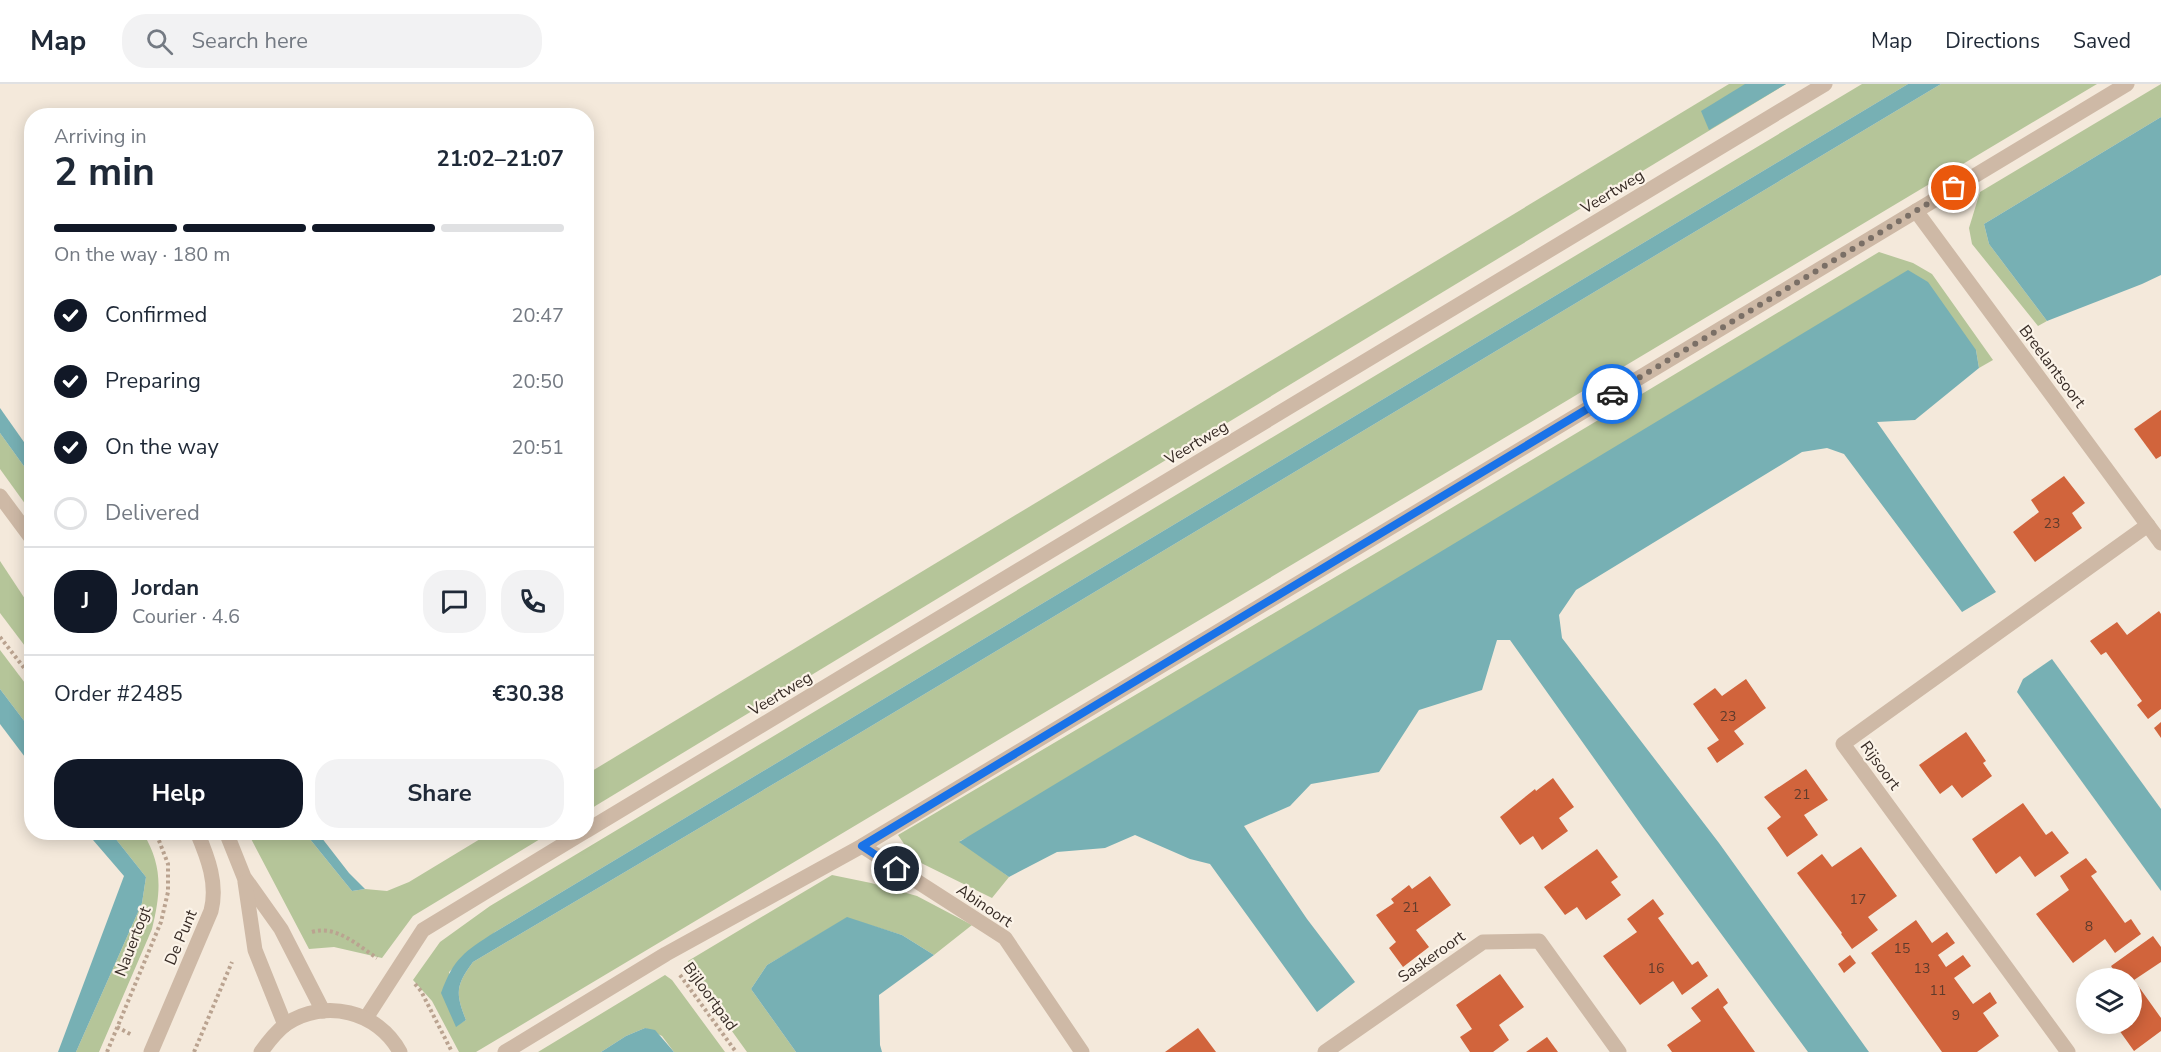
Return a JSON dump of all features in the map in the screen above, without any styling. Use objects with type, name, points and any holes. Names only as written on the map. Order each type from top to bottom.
[{"type":"street","name":"Veertweg","points":[[594,827],[1824,84]]},
{"type":"street","points":[[505,1052],[666,954],[862,846],[2127,84]]},
{"type":"street","name":"Breelantsoort","points":[[1916,211],[2161,543]]},
{"type":"street","points":[[0,496],[24,528]]},
{"type":"street","name":"Rijsoort","points":[[2068,1052],[1843,744],[2148,525]]},
{"type":"street","name":"De Punt","points":[[152,1052],[211,911],[215,896],[213,880],[200,840]]},
{"type":"street","points":[[229,840],[244,877],[255,950],[285,1025]]},
{"type":"street","name":"Veertweg","points":[[366,1018],[423,930],[572,840]]},
{"type":"street","name":"Abinoort","points":[[862,846],[1005,938],[1082,1052]]},
{"type":"street","points":[[244,877],[281,929],[323,1011]]},
{"type":"street","name":"Saskeroort","points":[[1325,1052],[1483,942],[1539,941],[1619,1052]]},
{"type":"street","points":[[261,1052],[285,1025],[297,1018],[323,1011],[352,1013],[366,1018],[382,1030],[400,1052]]},
{"type":"path","points":[[0,637],[24,668]]},
{"type":"path","name":"Nauertogt","points":[[107,1052],[161,922],[168,892],[168,864],[159,840]]},
{"type":"path","name":"Bijloortpad","points":[[666,954],[736,1052]]},
{"type":"green space","points":[[1729,84],[1786,84],[594,807],[594,770]]},
{"type":"green space","points":[[1862,84],[1908,84],[495,932],[449,972],[456,1026],[466,1020],[460,1003],[459,990],[463,977],[473,962],[858,734],[1941,84],[2097,84],[476,1052],[459,1052],[432,1001],[413,980],[440,942],[490,906]]},
{"type":"green space","points":[[2161,84],[2161,117],[1984,224],[1989,244],[2047,321],[2038,326],[1972,244],[1969,228],[1980,192]]},
{"type":"green space","points":[[1879,252],[1913,263],[1932,274],[1993,360],[1979,368],[1976,350],[960,841],[1009,877],[992,898],[915,860],[898,835],[1398,540]]},
{"type":"green space","points":[[0,433],[24,466],[24,502],[0,469]]},
{"type":"green space","points":[[0,561],[24,597],[24,645],[0,613]]},
{"type":"green space","points":[[0,650],[24,682],[24,721],[0,689]]},
{"type":"green space","points":[[117,840],[146,840],[157,868],[157,903],[152,929],[99,1052],[76,1052],[142,903],[146,877]]},
{"type":"green space","points":[[252,840],[311,840],[352,891],[365,889],[387,891],[409,882],[478,840],[538,840],[413,916],[382,958],[334,947],[309,949]]},
{"type":"green space","points":[[832,875],[917,896],[972,925],[934,955],[902,935],[847,918],[767,965],[751,989],[796,1052],[747,1052],[690,973],[688,961]]},
{"type":"green space","points":[[665,975],[672,980],[725,1052],[674,1052],[662,1036],[645,1028],[626,1036],[601,1052],[538,1052]]},
{"type":"water","points":[[1745,84],[1786,84],[1709,130],[1701,111]]},
{"type":"water","points":[[1908,84],[1941,84],[858,734],[473,962],[460,983],[459,990],[460,1003],[466,1020],[456,1027],[441,993],[461,957],[484,939]]},
{"type":"water","points":[[2161,117],[2161,275],[2047,321],[1989,244],[1984,224]]},
{"type":"water","points":[[1908,270],[1928,282],[1976,350],[1979,368],[1915,420],[1877,422],[1996,592],[1962,612],[1844,454],[1827,448],[1802,452],[1576,590],[1559,615],[1562,638],[1719,843],[1869,1052],[1808,1052],[1642,826],[1510,640],[1497,640],[1482,690],[1419,710],[1379,772],[1311,784],[1290,806],[1244,826],[1307,919],[1355,982],[1317,1012],[1210,864],[1190,859],[1135,835],[1105,848],[1057,852],[1009,877],[959,842]]},
{"type":"water","points":[[0,408],[24,442],[24,466],[0,433]]},
{"type":"water","points":[[2052,659],[2161,809],[2161,891],[2017,692],[2023,679]]},
{"type":"water","points":[[0,689],[24,721],[24,756],[0,724]]},
{"type":"water","points":[[93,840],[117,840],[146,877],[142,903],[76,1052],[58,1052],[124,876]]},
{"type":"water","points":[[311,840],[323,840],[349,873],[365,889],[352,891]]},
{"type":"water","points":[[847,917],[902,935],[934,955],[879,995],[882,1052],[796,1052],[751,989],[767,965]]},
{"type":"water","points":[[645,1028],[655,1030],[674,1052],[601,1052],[626,1036]]},
{"type":"building","points":[[2161,410],[2161,456],[2156,459],[2134,429]]},
{"type":"building","points":[[2064,476],[2085,503],[2072,513],[2082,528],[2035,562],[2013,532],[2039,512],[2031,500]]},
{"type":"building","points":[[2159,611],[2161,614],[2161,709],[2148,719],[2137,705],[2142,701],[2106,652],[2101,655],[2090,641],[2117,622],[2127,635]]},
{"type":"building","points":[[1746,679],[1766,708],[1734,731],[1744,744],[1717,763],[1707,748],[1719,740],[1693,704],[1715,688],[1722,696]]},
{"type":"building","points":[[2161,722],[2161,738],[2154,728]]},
{"type":"building","points":[[1966,732],[1986,761],[1983,763],[1992,776],[1962,798],[1952,785],[1940,794],[1919,765]]},
{"type":"building","points":[[1806,769],[1828,800],[1804,815],[1818,835],[1787,857],[1767,828],[1781,817],[1764,797]]},
{"type":"building","points":[[1553,778],[1574,807],[1559,818],[1568,831],[1542,850],[1533,836],[1520,845],[1500,817],[1535,789],[1536,791]]},
{"type":"building","points":[[2023,803],[2046,835],[2052,831],[2069,853],[2035,877],[2020,856],[1996,874],[1972,839]]},
{"type":"building","points":[[1861,847],[1897,896],[1868,917],[1878,930],[1852,949],[1797,873],[1822,854],[1832,867]]},
{"type":"building","points":[[1597,849],[1618,877],[1611,882],[1621,895],[1586,920],[1577,907],[1565,915],[1544,887]]},
{"type":"building","points":[[2086,858],[2097,872],[2091,876],[2125,923],[2131,919],[2141,934],[2115,953],[2105,939],[2073,963],[2036,914],[2069,890],[2060,876]]},
{"type":"building","points":[[1430,876],[1451,905],[1416,930],[1429,947],[1403,967],[1389,948],[1396,942],[1376,915],[1394,903],[1391,899],[1409,885],[1412,889]]},
{"type":"building","points":[[1653,899],[1664,914],[1658,918],[1692,965],[1698,961],[1708,976],[1682,995],[1673,981],[1640,1005],[1603,956],[1637,932],[1627,919]]},
{"type":"building","points":[[1916,920],[1932,943],[1947,932],[1955,943],[1938,955],[1946,967],[1963,955],[1971,966],[1954,978],[1973,1004],[1990,992],[1997,1003],[1983,1013],[1999,1036],[1977,1052],[1942,1052],[1871,953]]},
{"type":"building","points":[[2153,936],[2161,947],[2161,962],[2142,975],[2142,968],[2112,968],[2111,966]]},
{"type":"building","points":[[1850,955],[1856,963],[1844,973],[1838,964]]},
{"type":"building","points":[[1500,974],[1524,1007],[1499,1025],[1509,1040],[1493,1052],[1470,1052],[1460,1037],[1472,1029],[1456,1005]]},
{"type":"building","points":[[1718,988],[1728,1003],[1723,1007],[1755,1052],[1672,1052],[1667,1045],[1701,1021],[1691,1008]]},
{"type":"building","points":[[2142,991],[2161,1018],[2161,1031],[2134,1051],[2122,1034],[2142,1034]]},
{"type":"building","points":[[1198,1028],[1216,1052],[1165,1052]]},
{"type":"building","points":[[1547,1037],[1558,1052],[1526,1052]]},
{"type":"way so far","points":[[1612,394],[1954,188]]},
{"type":"route","points":[[897,869],[862,846],[1612,394]]}]
